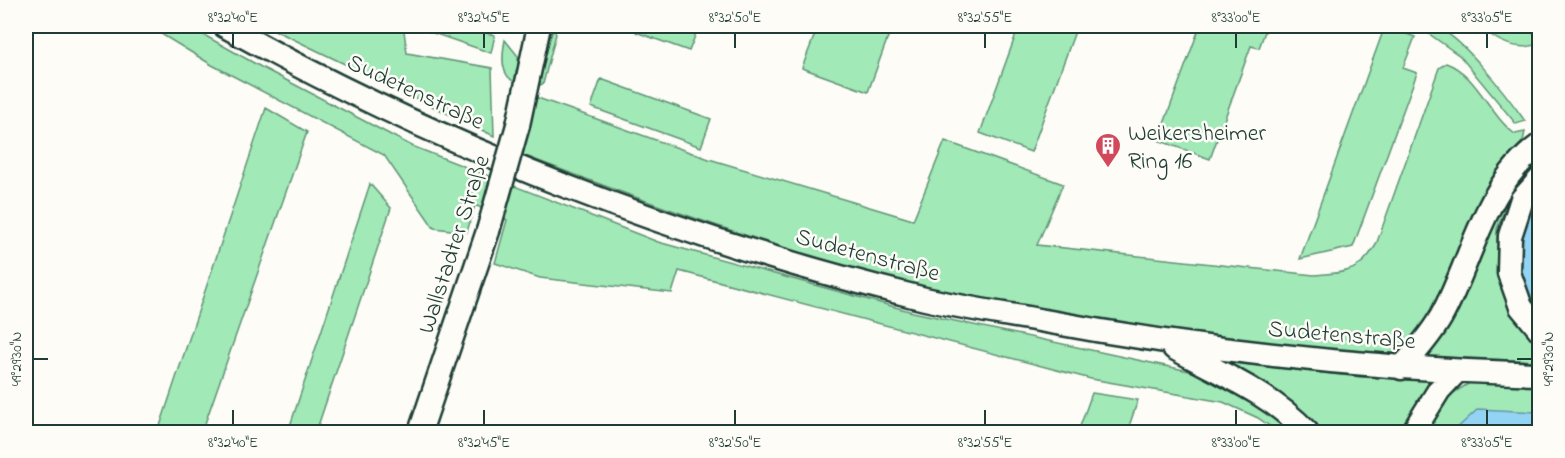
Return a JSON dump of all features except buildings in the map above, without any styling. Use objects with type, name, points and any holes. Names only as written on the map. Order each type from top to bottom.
[{"type":"main road","name":"Sudetenstraße","points":[[225,26],[379,106],[489,155],[685,229],[843,278],[921,298],[1162,341],[1313,360],[1401,368],[1539,374]]},
{"type":"main road","name":"Wallstadter Straße","points":[[420,432],[488,231],[518,125],[538,30]]},
{"type":"main road","points":[[1401,368],[1440,318],[1498,188],[1520,159],[1539,145]]},
{"type":"main road","points":[[1539,178],[1522,199],[1510,236],[1509,273],[1521,307],[1539,330]]},
{"type":"main road","points":[[1162,341],[1261,394],[1290,414],[1307,432]]},
{"type":"main road","points":[[1413,432],[1438,390],[1457,371]]},
{"type":"green space","points":[[148,26],[188,26],[412,146],[658,242],[913,312],[1203,374],[1224,382],[1296,432],[1278,432],[1258,418],[1223,402],[1091,379],[679,271],[672,293],[540,278],[495,263],[507,220],[475,205],[467,232],[434,228],[384,155],[212,65]]},
{"type":"green space","points":[[266,26],[387,26],[404,31],[407,53],[492,68],[494,136]]},
{"type":"green space","points":[[413,26],[454,26],[495,35],[491,53]]},
{"type":"green space","points":[[639,26],[699,26],[689,51],[636,32]]},
{"type":"green space","points":[[818,26],[892,26],[868,92],[802,68]]},
{"type":"green space","points":[[1019,26],[1077,26],[1031,152],[980,133]]},
{"type":"green space","points":[[1200,26],[1267,26],[1259,48],[1251,46],[1210,159],[1158,140]]},
{"type":"green space","points":[[1385,26],[1415,37],[1403,68],[1417,73],[1353,247],[1300,259]]},
{"type":"green space","points":[[1418,26],[1433,26],[1456,40],[1483,67],[1525,121],[1516,124],[1460,56]]},
{"type":"green space","points":[[1484,26],[1513,26],[1539,35],[1539,42],[1525,47],[1508,44],[1493,37]]},
{"type":"green space","points":[[553,28],[556,34],[543,84],[537,86]]},
{"type":"green space","points":[[505,40],[518,56],[519,83],[508,77],[503,66]]},
{"type":"green space","points":[[1446,63],[1457,68],[1475,85],[1506,126],[1515,134],[1525,132],[1523,141],[1502,165],[1432,317],[1409,346],[1397,352],[1375,355],[1145,328],[1053,314],[945,292],[823,259],[702,221],[523,155],[535,97],[709,159],[913,220],[945,141],[1063,184],[1037,245],[1314,275],[1335,273],[1350,270],[1363,262],[1376,245],[1439,68]]},
{"type":"green space","points":[[601,79],[711,119],[701,147],[591,107]]},
{"type":"green space","points":[[266,108],[307,132],[202,432],[158,432]]},
{"type":"green space","points":[[1539,156],[1539,161],[1508,201],[1497,229],[1497,261],[1505,293],[1539,341],[1539,361],[1425,357],[1501,199]]},
{"type":"green space","points":[[370,184],[391,208],[316,432],[288,432]]},
{"type":"green space","points":[[1216,361],[1360,377],[1436,380],[1404,432],[1321,432],[1289,403]]},
{"type":"green space","points":[[1471,382],[1539,383],[1539,432],[1420,432],[1442,400]]},
{"type":"green space","points":[[1092,393],[1138,400],[1127,432],[1078,432]]},
{"type":"water","points":[[1539,195],[1539,315],[1529,301],[1523,286],[1519,271],[1519,256],[1525,225]]},
{"type":"water","points":[[1478,409],[1539,412],[1539,432],[1453,432]]},
{"type":"place","name":"Weikersheimer Ring 16","points":[[1108,169]]}]
